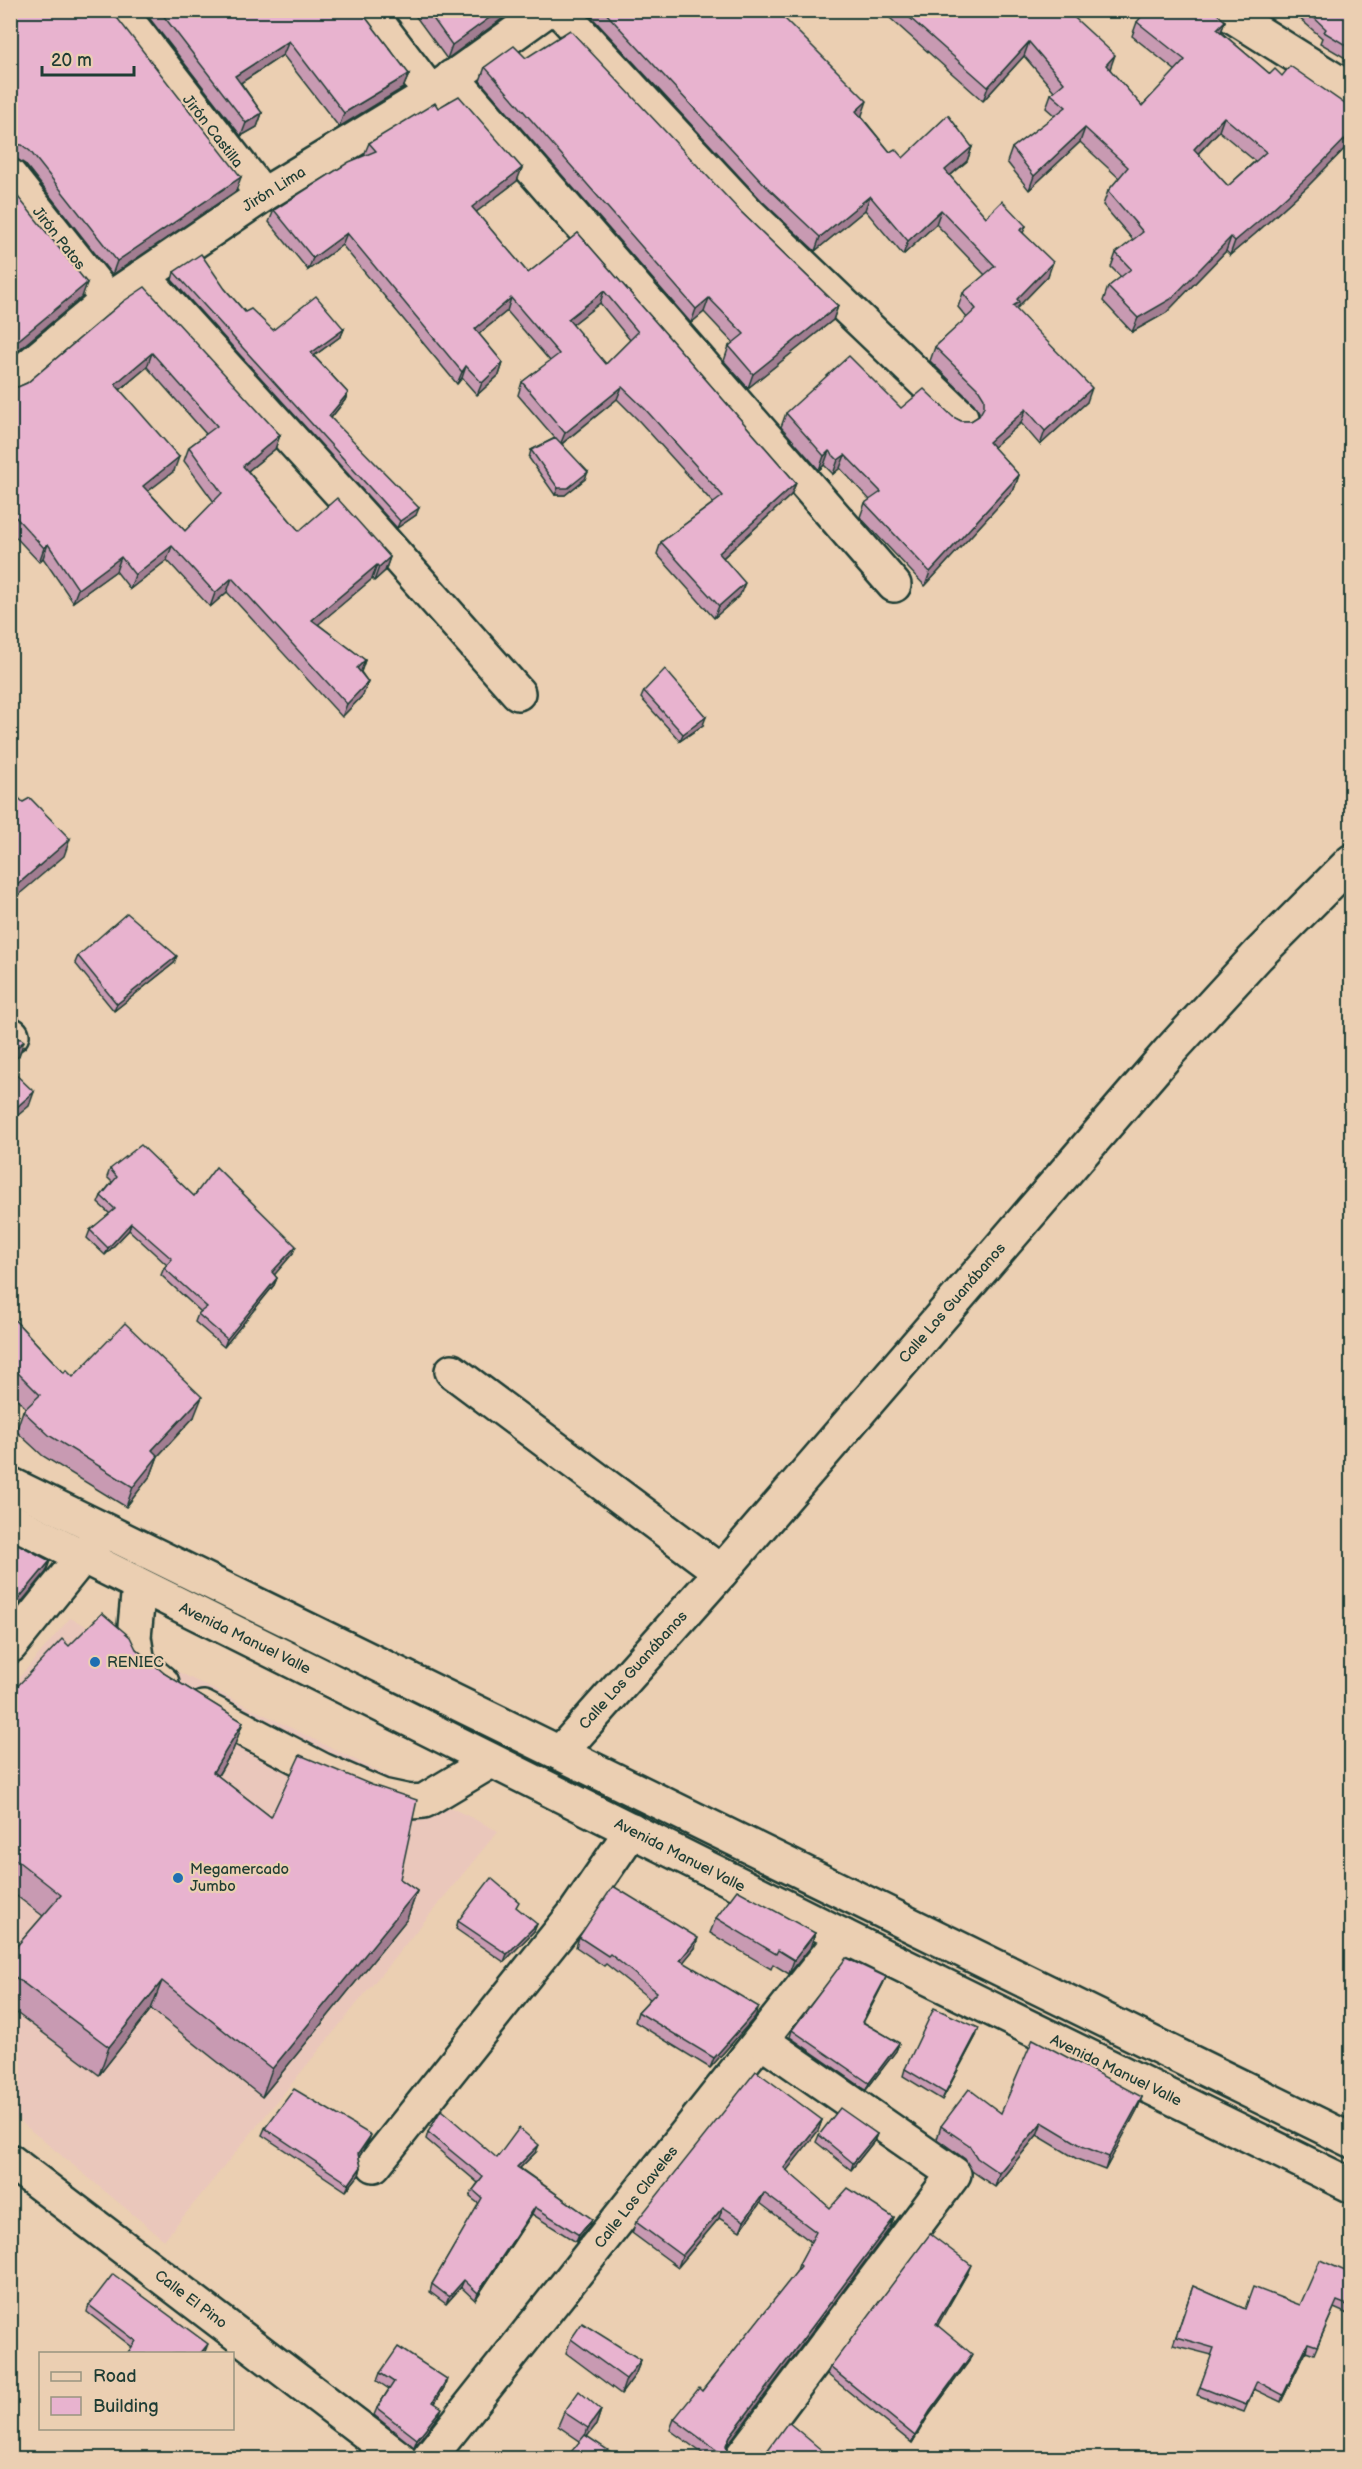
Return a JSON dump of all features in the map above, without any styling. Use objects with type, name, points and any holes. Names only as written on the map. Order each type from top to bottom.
[{"type":"street","name":"Jirón Castilla","points":[[119,10],[263,195]]},
{"type":"street","points":[[368,10],[441,85],[894,585]]},
{"type":"street","name":"Jirón Lima","points":[[10,382],[108,300],[263,195],[441,85],[548,10]]},
{"type":"street","points":[[559,10],[749,214],[961,417]]},
{"type":"street","points":[[1223,10],[1352,91]]},
{"type":"street","name":"Jirón Patos","points":[[10,176],[108,300]]},
{"type":"street","points":[[143,276],[364,519],[518,693]]},
{"type":"street","name":"Calle Los Guanábanos","points":[[560,1753],[721,1572],[1169,1052],[1258,955],[1352,861]]},
{"type":"street","points":[[452,1371],[721,1572]]},
{"type":"street","points":[[10,1484],[1352,2141]]},
{"type":"street","name":"Avenida Manuel Valle","points":[[10,1520],[843,1936],[1352,2186]]},
{"type":"street","points":[[10,1646],[104,1530]]},
{"type":"street","points":[[139,1585],[134,1636],[138,1663],[167,1688],[238,1728],[322,1770],[382,1796],[410,1802],[424,1801],[491,1761]]},
{"type":"street","points":[[374,2165],[575,1913],[632,1830]]},
{"type":"street","name":"Calle Los Claveles","points":[[429,2458],[843,1936]]},
{"type":"street","points":[[741,2458],[954,2174],[761,2040]]},
{"type":"street","points":[[1151,2088],[1167,2050]]},
{"type":"street","name":"Calle El Pino","points":[[10,2161],[399,2458]]},
{"type":"shaded area","points":[[70,1618],[498,1831],[164,2240],[11,2114],[11,1687]]},
{"type":"building","points":[[10,10],[111,10],[241,177],[117,261],[30,151],[22,145],[10,145]]},
{"type":"building","points":[[159,10],[360,10],[409,74],[344,113],[289,41],[235,76],[262,113],[246,123]]},
{"type":"building","points":[[427,10],[500,10],[452,45]]},
{"type":"building","points":[[603,10],[776,10],[867,101],[856,111],[890,152],[895,149],[903,158],[948,115],[972,147],[945,170],[986,217],[1002,201],[1026,226],[1020,230],[1053,262],[1013,306],[1092,388],[1045,431],[1026,409],[989,442],[1019,475],[930,572],[865,503],[881,492],[845,455],[838,460],[829,451],[824,456],[786,413],[849,356],[901,408],[924,389],[953,417],[961,421],[971,421],[979,416],[984,407],[984,398],[979,390],[935,347],[976,309],[963,293],[995,266],[941,210],[908,241],[870,196],[820,237],[767,187]]},
{"type":"building","points":[[901,10],[1066,10],[1115,55],[1106,65],[1142,106],[1185,60],[1137,22],[1147,10],[1213,10],[1225,21],[1217,29],[1270,74],[1275,69],[1282,76],[1290,66],[1352,109],[1352,132],[1313,172],[1260,220],[1235,241],[1231,237],[1171,299],[1138,318],[1108,287],[1131,269],[1116,253],[1143,232],[1108,191],[1128,167],[1085,128],[1034,176],[1012,148],[1066,107],[1051,94],[1064,83],[1029,42],[988,87]],"holes":[[[1224,117],[1266,152],[1228,186],[1194,149]]]},
{"type":"building","points":[[1306,10],[1352,10],[1352,49],[1324,32],[1326,29]]},
{"type":"building","points":[[570,30],[741,212],[838,306],[753,374],[729,346],[744,334],[709,298],[696,309],[485,67],[514,46],[526,58]]},
{"type":"building","points":[[459,96],[522,168],[472,207],[528,273],[578,233],[796,483],[719,553],[745,583],[719,606],[661,542],[723,496],[645,409],[622,387],[565,433],[522,382],[559,354],[511,298],[475,329],[503,363],[482,383],[466,366],[462,372],[347,233],[313,258],[274,210],[349,162],[376,151],[369,143],[435,103],[438,108]],"holes":[[[604,291],[638,332],[606,364],[568,319]]]},
{"type":"building","points":[[10,187],[87,283],[10,347]]},
{"type":"building","points":[[201,254],[225,289],[245,312],[251,309],[273,330],[316,296],[344,329],[311,353],[348,393],[329,416],[419,508],[400,521],[174,272]]},
{"type":"building","points":[[145,287],[280,435],[243,466],[299,531],[337,498],[390,557],[379,567],[377,565],[312,620],[365,660],[357,668],[368,682],[347,704],[232,578],[215,593],[172,546],[135,575],[121,557],[78,589],[48,544],[44,548],[10,513],[10,386],[18,387],[27,383],[124,301]],"holes":[[[152,353],[217,426],[189,447],[222,493],[185,531],[143,486],[179,457],[115,384]]]},
{"type":"building","points":[[556,438],[588,472],[568,488],[558,488],[531,450]]},
{"type":"building","points":[[665,669],[706,717],[683,734],[644,691]]},
{"type":"building","points":[[10,790],[23,802],[30,798],[70,839],[10,891]]},
{"type":"building","points":[[127,913],[177,956],[117,1004],[78,956]]},
{"type":"building","points":[[10,1038],[24,1041],[10,1054]]},
{"type":"building","points":[[10,1069],[34,1092],[10,1113]]},
{"type":"building","points":[[141,1145],[194,1196],[216,1167],[296,1246],[272,1272],[277,1278],[227,1339],[198,1314],[207,1307],[164,1268],[172,1259],[131,1223],[108,1248],[90,1230],[115,1209],[101,1196],[117,1177],[110,1169]]},
{"type":"building","points":[[10,1315],[64,1373],[66,1370],[73,1377],[125,1323],[202,1397],[152,1450],[158,1456],[133,1487],[50,1436],[23,1411],[40,1395],[10,1365]]},
{"type":"building","points":[[10,1540],[50,1561],[10,1609]]},
{"type":"building","name":"Megamercado Jumbo","points":[[102,1613],[130,1637],[136,1649],[165,1674],[243,1722],[213,1772],[271,1817],[300,1755],[372,1785],[417,1800],[400,1879],[417,1891],[272,2069],[162,1981],[109,2047],[10,1973],[10,1954],[61,1895],[10,1855],[10,1694],[62,1639],[69,1646]]},
{"type":"building","points":[[491,1878],[519,1902],[516,1907],[537,1924],[507,1954],[458,1921]]},
{"type":"building","points":[[613,1886],[698,1938],[680,1960],[759,2007],[714,2058],[638,2012],[657,1992],[610,1954],[608,1956],[579,1937]]},
{"type":"building","points":[[737,1890],[815,1933],[794,1960],[778,1950],[776,1954],[716,1918]]},
{"type":"building","points":[[846,1958],[886,1977],[862,2022],[899,2043],[869,2083],[792,2030]]},
{"type":"building","points":[[934,2008],[979,2028],[945,2093],[905,2069]]},
{"type":"building","points":[[1033,2039],[1142,2097],[1109,2157],[1082,2146],[1042,2122],[999,2173],[977,2158],[969,2145],[941,2126],[969,2089],[1001,2113]]},
{"type":"building","points":[[756,2071],[822,2120],[784,2168],[830,2208],[848,2188],[894,2218],[730,2436],[726,2445],[728,2455],[726,2457],[674,2419],[699,2388],[702,2391],[801,2266],[799,2264],[816,2232],[764,2193],[744,2221],[723,2207],[682,2256],[636,2222]]},
{"type":"building","points":[[294,2089],[371,2135],[358,2154],[361,2167],[349,2184],[265,2128]]},
{"type":"building","points":[[840,2108],[877,2134],[853,2163],[819,2135]]},
{"type":"building","points":[[441,2110],[497,2158],[519,2128],[539,2145],[517,2167],[592,2219],[579,2235],[535,2207],[478,2293],[464,2280],[449,2297],[432,2284],[482,2198],[473,2190],[483,2177],[428,2132]]},
{"type":"building","points":[[930,2234],[971,2265],[936,2324],[972,2354],[930,2411],[915,2436],[830,2367]]},
{"type":"building","points":[[1320,2260],[1352,2274],[1352,2307],[1337,2301],[1317,2346],[1308,2343],[1283,2395],[1257,2381],[1246,2405],[1200,2387],[1214,2348],[1176,2337],[1193,2286],[1245,2309],[1253,2287],[1300,2305]]},
{"type":"building","points":[[113,2274],[208,2344],[202,2352],[128,2352],[136,2341],[89,2305]]},
{"type":"building","points":[[582,2323],[641,2360],[626,2379],[571,2339]]},
{"type":"building","points":[[398,2347],[447,2379],[433,2402],[442,2408],[417,2439],[377,2408],[394,2382],[380,2373]]},
{"type":"building","points":[[579,2391],[601,2410],[588,2428],[564,2412]]},
{"type":"building","points":[[788,2422],[825,2453],[821,2458],[762,2458]]},
{"type":"building","points":[[585,2435],[620,2458],[566,2458]]},
{"type":"place","name":"RENIEC","points":[[95,1662]]},
{"type":"place","name":"Megamercado Jumbo","points":[[178,1878]]}]
